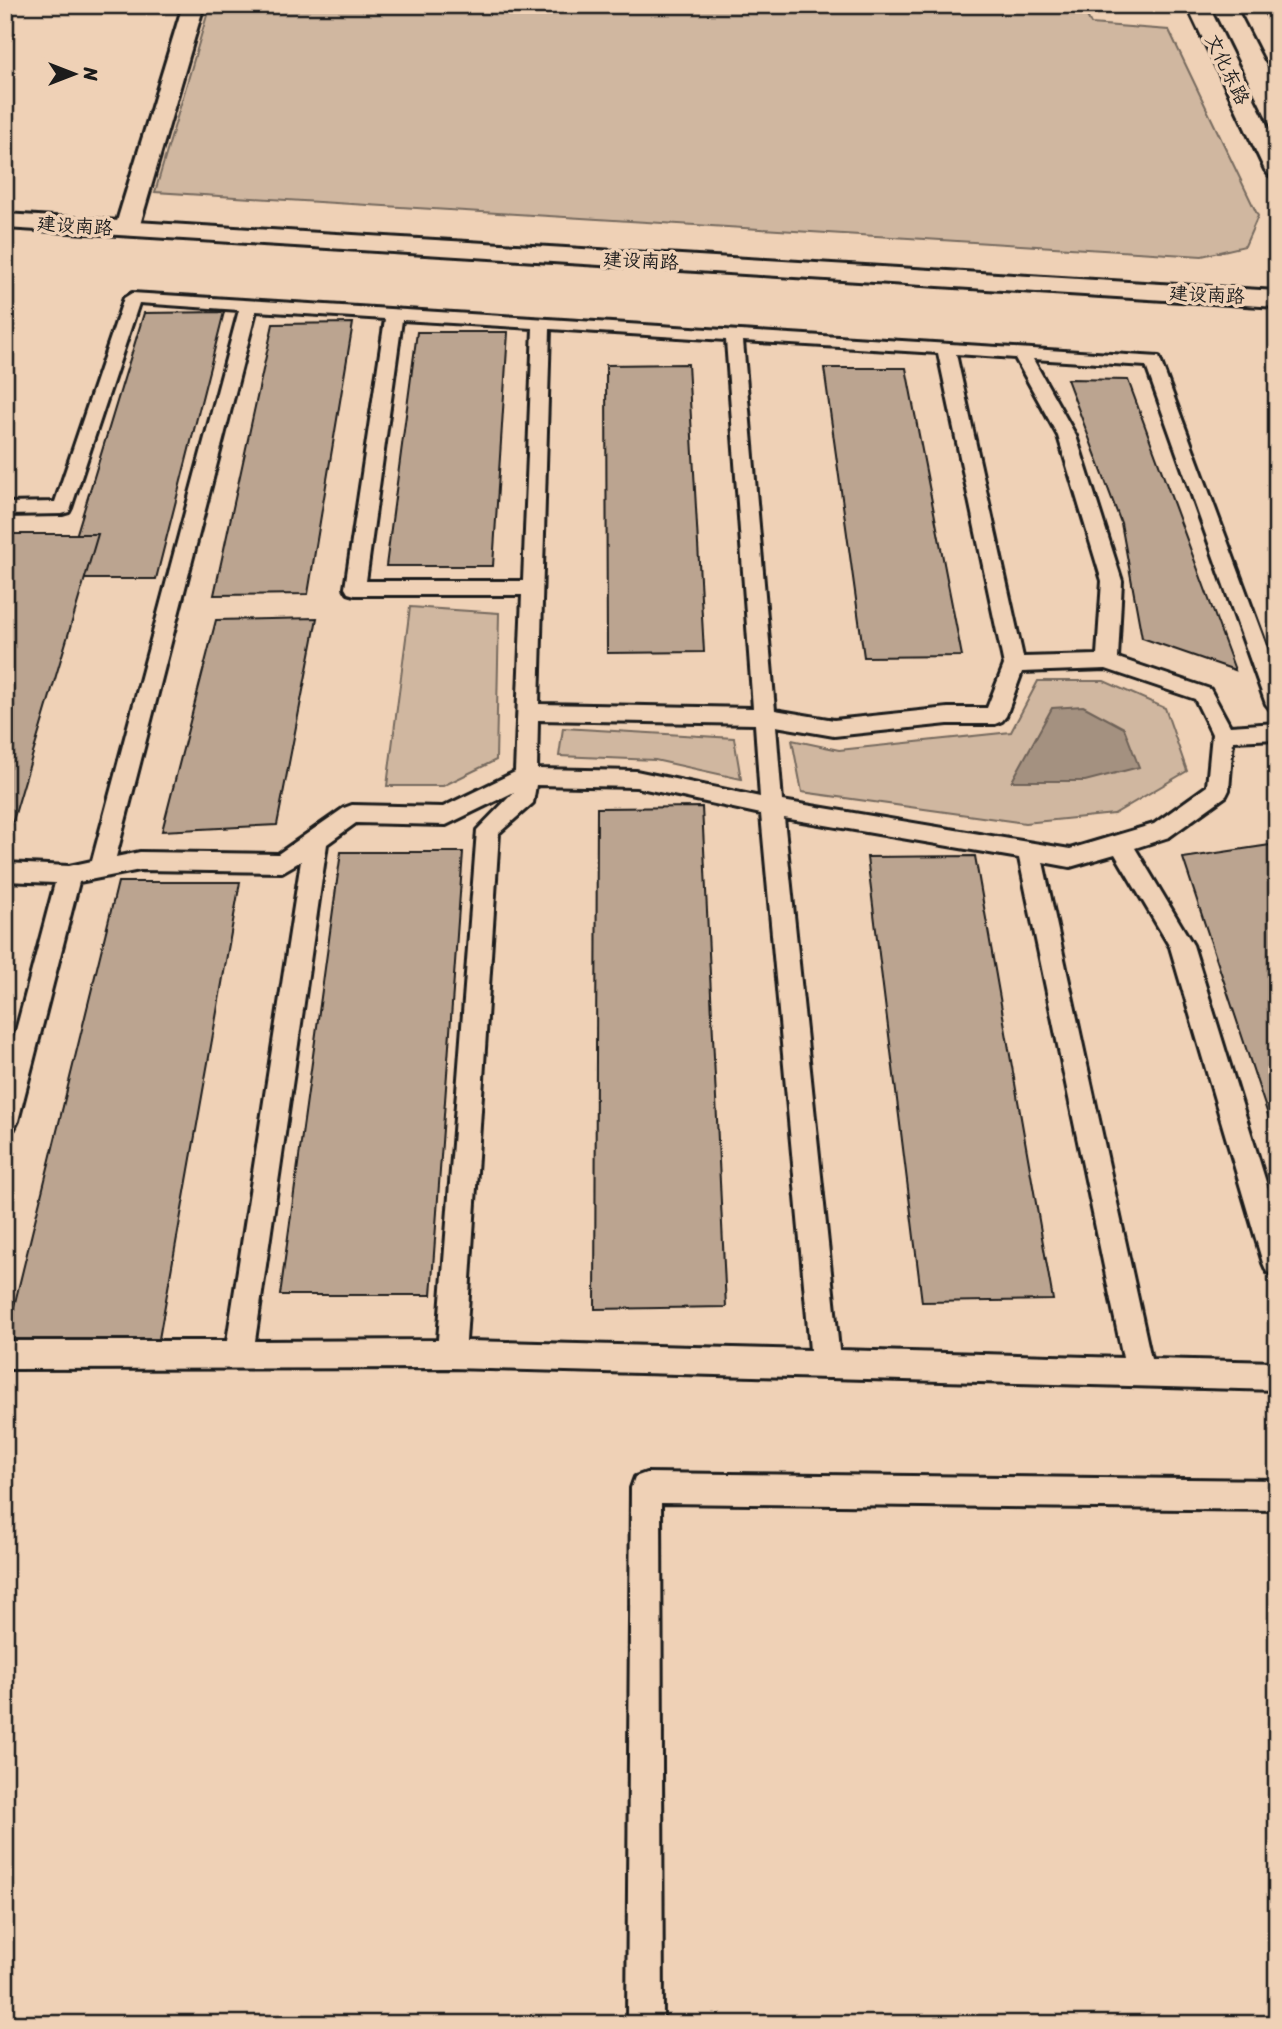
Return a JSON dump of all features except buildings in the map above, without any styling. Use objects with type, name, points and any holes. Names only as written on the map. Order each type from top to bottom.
[{"type":"main road","points":[[127,229],[194,5]]},
{"type":"main road","name":"文化东路","points":[[1197,5],[1277,170]]},
{"type":"main road","points":[[1248,5],[1277,60]]},
{"type":"main road","name":"建设南路","points":[[5,221],[1277,299]]},
{"type":"lane","points":[[5,509],[62,508],[132,298],[1153,361],[1277,704]]},
{"type":"lane","points":[[101,869],[249,305]]},
{"type":"lane","points":[[394,314],[355,588],[533,588]]},
{"type":"lane","points":[[451,1354],[488,830],[525,797],[542,324]]},
{"type":"lane","points":[[734,335],[772,808],[826,1364]]},
{"type":"lane","points":[[527,712],[766,716],[834,728],[948,716],[995,716],[1014,666],[946,348]]},
{"type":"lane","points":[[1021,353],[1067,436],[1112,581],[1107,662]]},
{"type":"lane","points":[[5,872],[69,875],[140,861],[282,863],[352,814],[446,816],[525,777],[636,779],[772,808],[1070,858],[1161,831],[1218,790],[1223,734],[1203,694],[1107,662],[1014,666]]},
{"type":"lane","points":[[1223,734],[1277,731]]},
{"type":"lane","points":[[239,1354],[316,839]]},
{"type":"lane","points":[[1121,844],[1181,944],[1277,1263]]},
{"type":"lane","points":[[1029,852],[1140,1371]]},
{"type":"lane","points":[[5,1121],[69,875]]},
{"type":"lane","points":[[5,1355],[451,1354],[1277,1376]]},
{"type":"lane","points":[[645,2024],[646,1488],[1277,1495]]},
{"type":"shaded area","points":[[210,5],[1024,5],[1083,8],[1091,24],[1169,30],[1258,216],[1245,246],[1202,256],[155,192]]},
{"type":"shaded area","points":[[410,607],[499,613],[496,760],[443,786],[387,786]]},
{"type":"shaded area","points":[[1038,681],[1104,681],[1165,708],[1187,771],[1114,814],[1025,823],[802,792],[792,740],[839,750],[1011,732]]},
{"type":"shaded area","points":[[1083,706],[1124,728],[1139,767],[1085,781],[1012,781],[1052,708]]},
{"type":"shaded area","points":[[563,728],[734,738],[741,779],[655,760],[559,756]]}]
